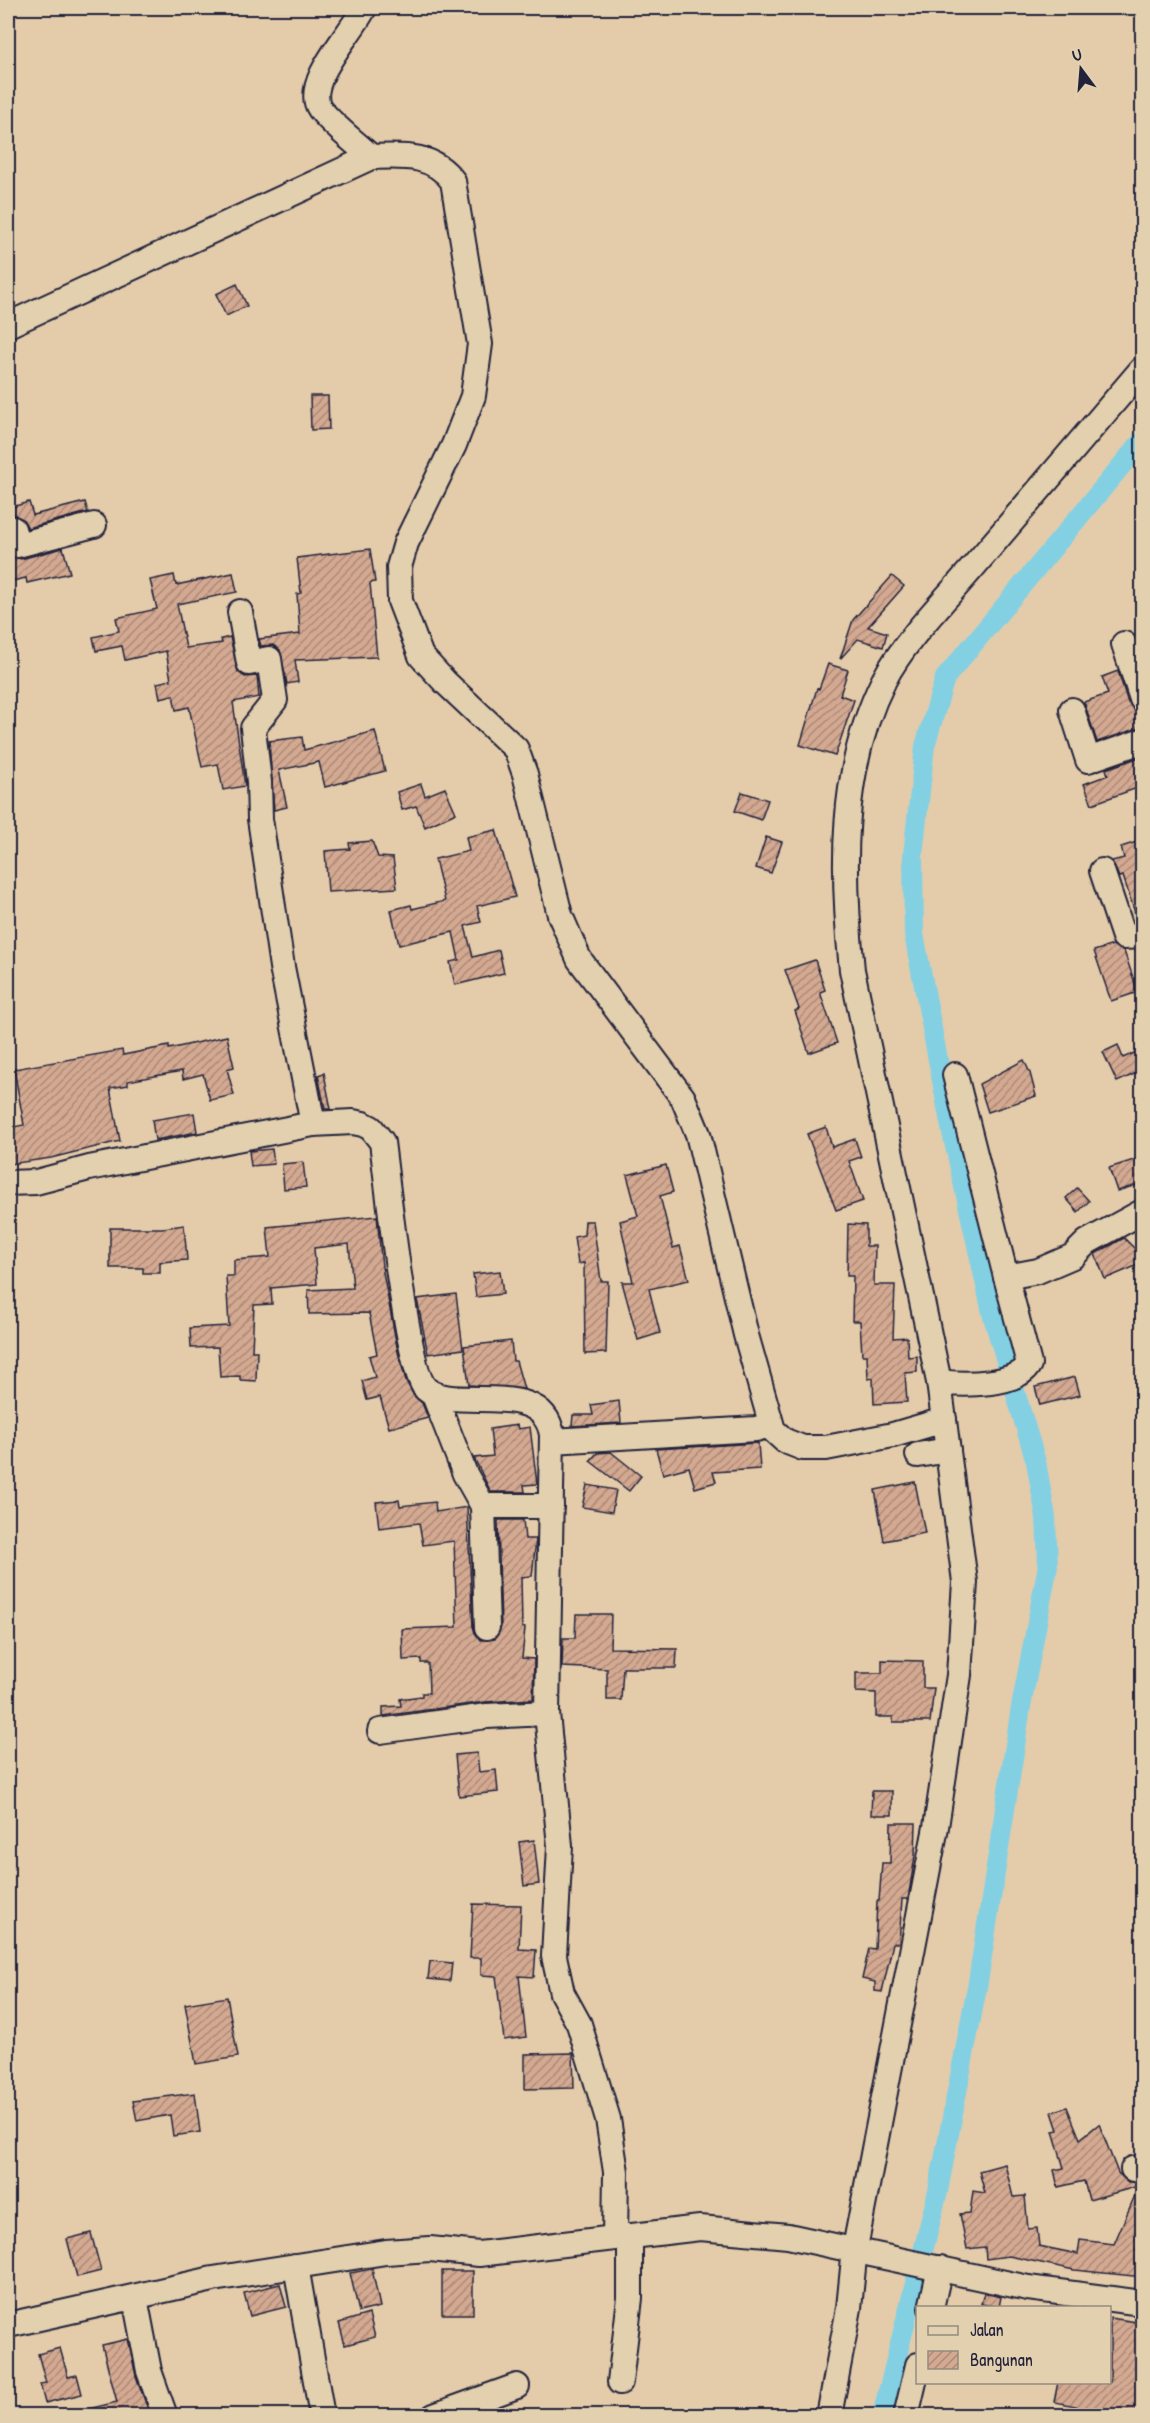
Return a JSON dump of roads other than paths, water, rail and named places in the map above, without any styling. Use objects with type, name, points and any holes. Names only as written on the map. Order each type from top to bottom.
[{"type":"street","points":[[364,8],[325,68],[317,84],[315,97],[320,108],[371,157]]},
{"type":"street","points":[[8,325],[371,157],[408,156],[433,162],[453,181],[480,344],[473,396],[454,445],[406,543],[399,567],[400,601],[421,656],[516,749],[525,774],[560,915],[579,958],[683,1098],[698,1134],[770,1425],[785,1441],[803,1448],[826,1448],[893,1435],[944,1420]]},
{"type":"street","points":[[829,2415],[849,2308],[864,2250],[936,1827],[959,1675],[965,1582],[944,1420],[950,1384],[852,970],[846,909],[850,790],[865,728],[885,679],[920,630],[1143,369]]},
{"type":"street","points":[[8,531],[13,529],[18,545],[94,525]]},
{"type":"street","points":[[240,612],[249,663],[269,659],[275,700],[253,728],[259,782],[260,819],[282,967],[313,1124]]},
{"type":"street","points":[[1124,644],[1143,699]]},
{"type":"street","points":[[1072,710],[1088,760],[1143,741]]},
{"type":"street","points":[[1102,871],[1124,937],[1143,936]]},
{"type":"street","points":[[950,1384],[1015,1377],[1029,1364],[955,1075]]},
{"type":"street","points":[[8,1183],[36,1182],[89,1168],[313,1124],[353,1122],[371,1128],[381,1142],[411,1348],[418,1377],[434,1395],[465,1474],[483,1506],[487,1627]]},
{"type":"street","points":[[1006,1277],[1038,1271],[1073,1256],[1086,1242],[1143,1212]]},
{"type":"street","points":[[434,1395],[524,1402],[546,1418],[550,1425],[552,1441],[547,1713],[560,1846],[554,1956],[557,1978],[579,2024],[608,2119],[630,2298],[620,2382]]},
{"type":"street","points":[[552,1441],[756,1429],[770,1425]]},
{"type":"street","points":[[918,1455],[948,1450]]},
{"type":"street","points":[[483,1506],[551,1506]]},
{"type":"street","points":[[380,1731],[487,1716],[547,1713]]},
{"type":"street","points":[[8,2325],[213,2279],[386,2252],[430,2249],[479,2254],[700,2228],[744,2231],[864,2250],[1028,2288],[1143,2303]]},
{"type":"street","points":[[296,2266],[322,2415]]},
{"type":"street","points":[[931,2306],[937,2267]]},
{"type":"street","points":[[135,2298],[149,2371],[165,2415]]},
{"type":"street","points":[[906,2415],[916,2373]]},
{"type":"street","points":[[434,2415],[517,2386]]},
{"type":"waterway","points":[[882,2416],[938,2191],[978,1982],[1021,1707],[1048,1565],[1046,1517],[1036,1462],[993,1317],[951,1128],[914,934],[913,855],[925,746],[945,678],[1142,441]]}]
